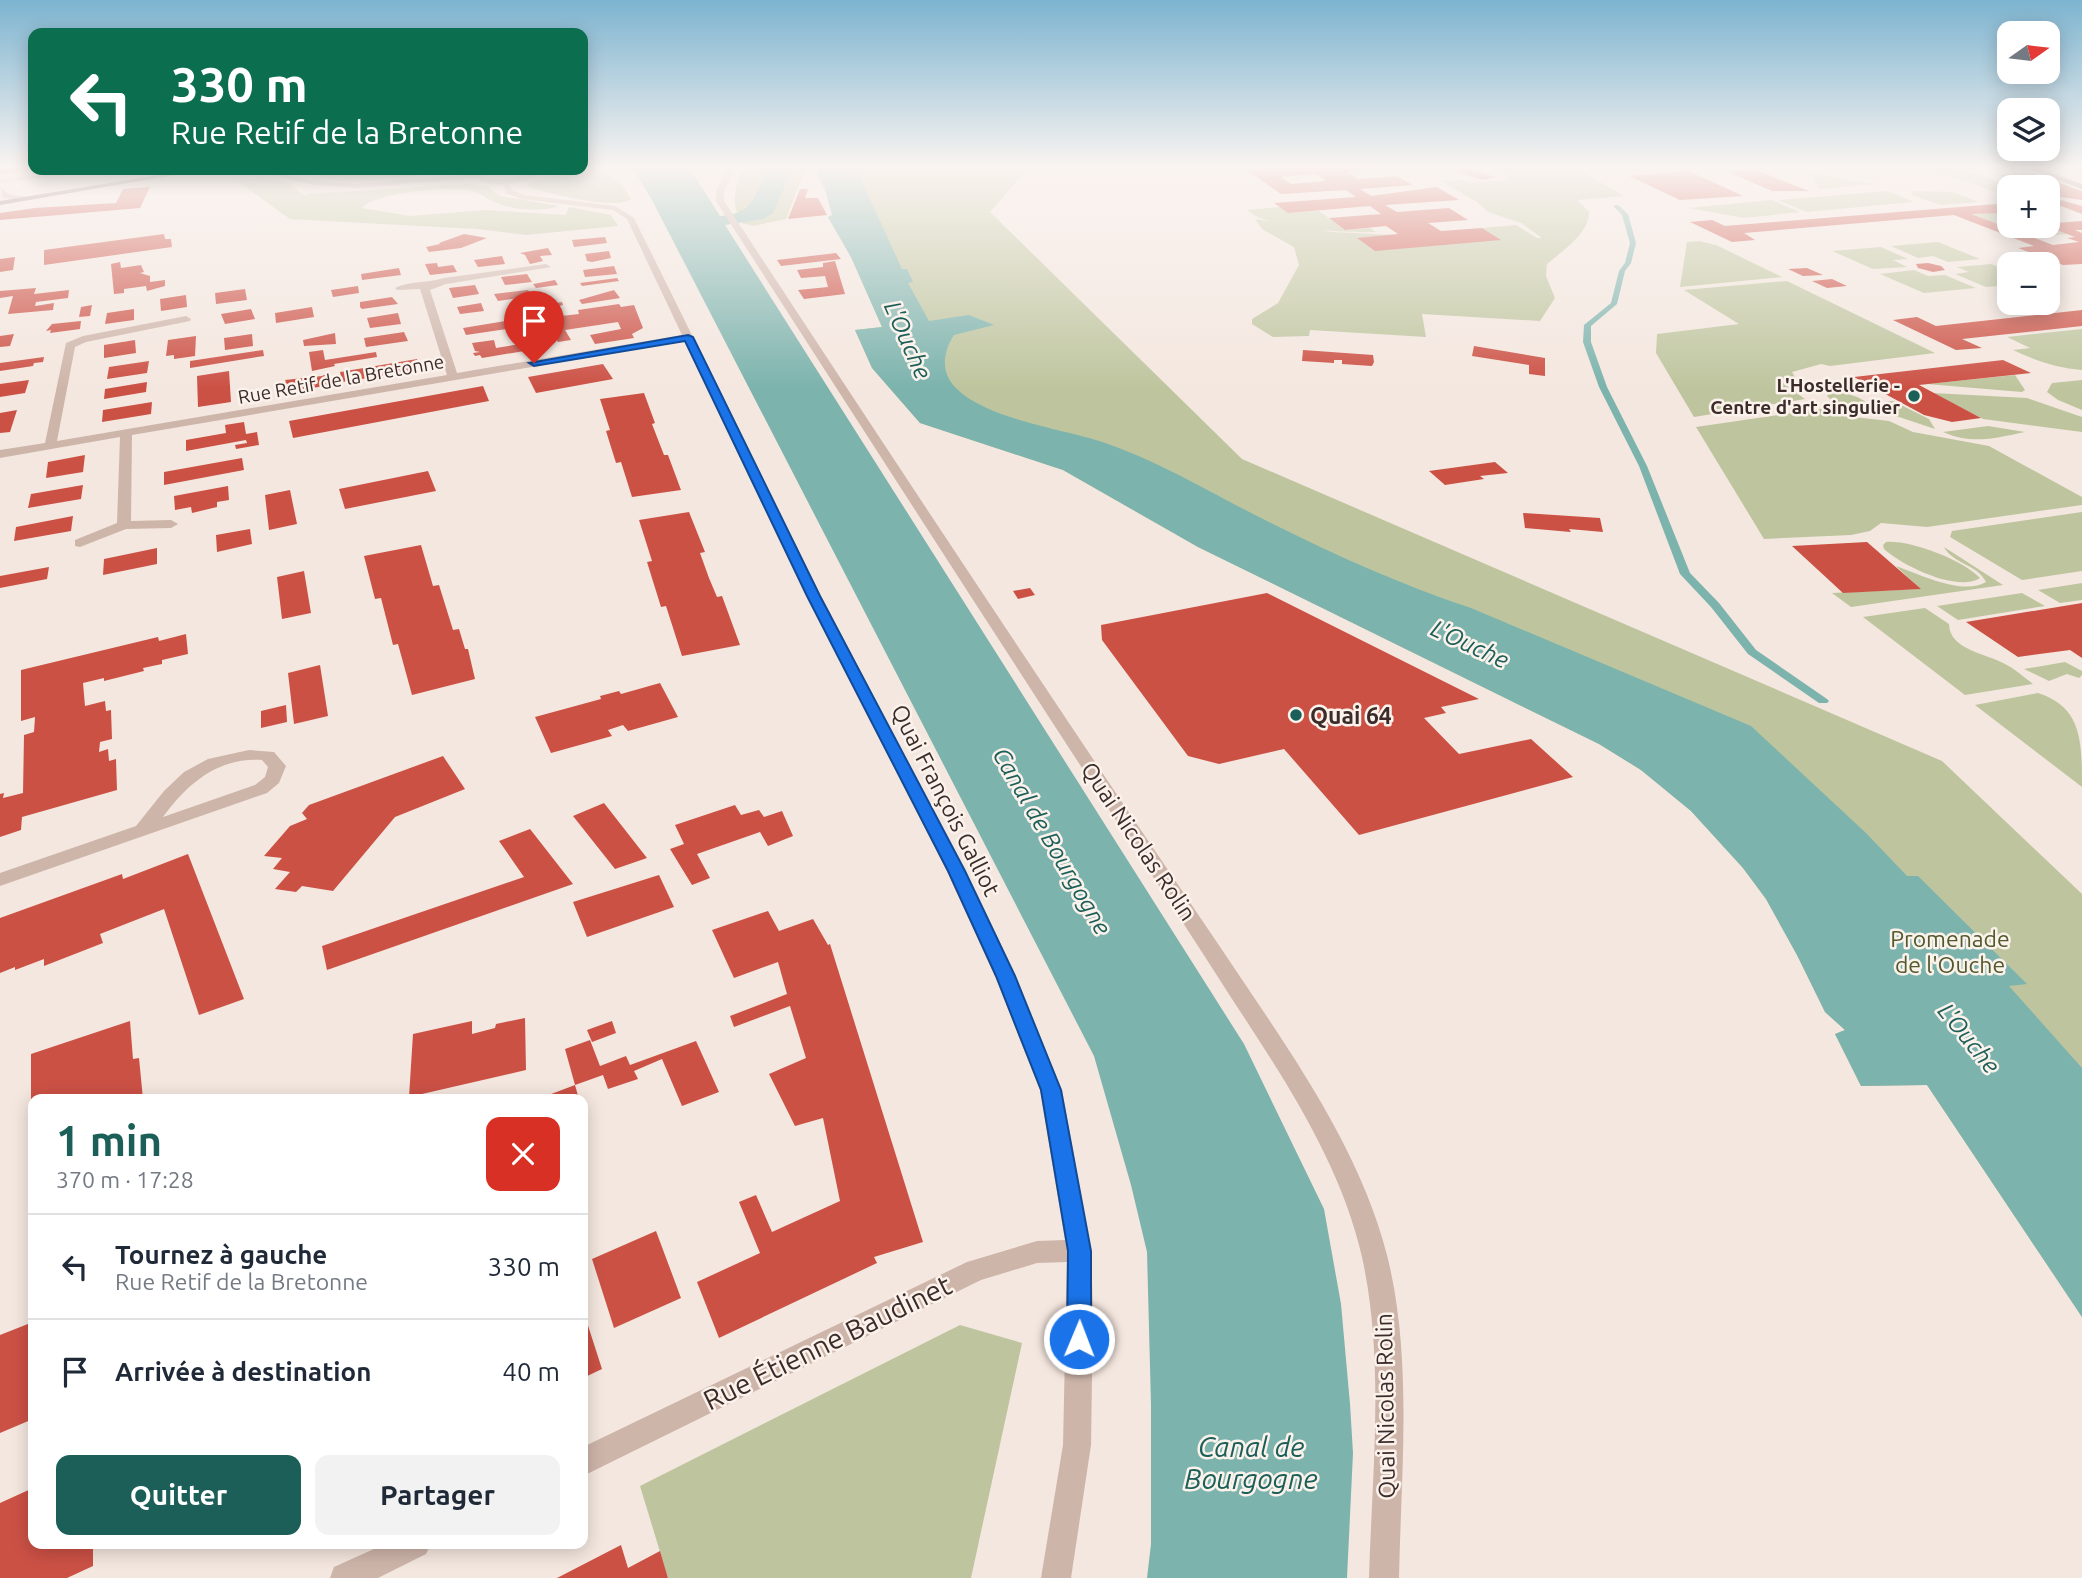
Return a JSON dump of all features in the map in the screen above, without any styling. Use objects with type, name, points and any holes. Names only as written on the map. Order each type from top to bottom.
[{"type":"street","name":"Quai François Galliot","points":[[640,241],[814,596],[921,801],[1005,976],[1051,1090],[1079,1251],[1077,1445],[1056,1578]]},
{"type":"street","name":"Quai Nicolas Rolin","points":[[746,241],[993,621],[1279,1052],[1337,1159],[1360,1210],[1374,1255],[1389,1351],[1384,1578]]},
{"type":"street","points":[[400,288],[429,286],[546,267]]},
{"type":"street","points":[[429,286],[425,292],[453,377]]},
{"type":"street","points":[[50,446],[70,345],[83,339],[186,319]]},
{"type":"street","name":"Rue Retif de la Bretonne","points":[[0,454],[688,337]]},
{"type":"street","points":[[124,525],[126,433]]},
{"type":"street","points":[[80,543],[124,525],[171,524]]},
{"type":"street","points":[[0,880],[261,789],[273,779],[276,766],[268,756],[249,754],[198,768],[176,787],[143,830]]},
{"type":"street","name":"Rue Étienne Baudinet","points":[[588,1460],[976,1270],[1037,1252],[1079,1251]]},
{"type":"street","points":[[345,1578],[405,1549]]},
{"type":"green space","name":"Promenade de l'Ouche","points":[[842,241],[1019,241],[1242,459],[1942,761],[2082,894],[2082,1317],[1927,1085],[1861,1086],[1835,1034],[1845,1030],[1825,1012],[1766,899],[1743,868],[1691,811],[1641,770],[1599,744],[1198,547],[1063,470],[920,423],[872,368],[855,330],[882,327]]},
{"type":"green space","points":[[1283,241],[1574,241],[1547,264],[1546,276],[1555,298],[1540,321],[1422,314],[1426,337],[1310,330],[1309,336],[1273,337],[1252,324],[1252,319],[1278,303],[1299,265],[1294,247]]},
{"type":"green space","points":[[1699,241],[1716,245],[1782,277],[1680,287],[1687,242]]},
{"type":"green space","points":[[1938,242],[1980,259],[1948,262],[1933,256],[1918,258],[1891,246]]},
{"type":"green space","points":[[1881,247],[1908,259],[1893,260],[1907,267],[1873,269],[1832,251]]},
{"type":"green space","points":[[1991,264],[1997,266],[1997,286],[1986,287],[1955,274],[1969,272],[1957,267]]},
{"type":"green space","points":[[1914,270],[1928,276],[1945,275],[1976,288],[1924,293],[1880,274]]},
{"type":"green space","points":[[1787,281],[1935,353],[1830,366],[1821,364],[1792,372],[1795,377],[1779,380],[1805,399],[1694,417],[1656,353],[1657,334],[1739,324],[1684,290]]},
{"type":"green space","points":[[2082,329],[2082,370],[2055,366],[2022,354],[2013,350],[2030,348],[2007,337]]},
{"type":"green space","points":[[2015,375],[2025,390],[2022,392],[1927,384]]},
{"type":"green space","points":[[2082,380],[2082,410],[2047,392],[2052,383]]},
{"type":"green space","points":[[1830,392],[1856,396],[1875,412],[1856,412],[1843,407],[1827,396]]},
{"type":"green space","points":[[1933,393],[2027,398],[2082,417],[2082,432],[1983,419]]},
{"type":"green space","points":[[1893,401],[1929,419],[1935,429],[1890,414],[1884,402]]},
{"type":"green space","points":[[1827,408],[1854,417],[1889,421],[1913,432],[1989,446],[2082,497],[2082,505],[1927,527],[1881,523],[1870,531],[1851,535],[1764,539],[1696,427]]},
{"type":"green space","points":[[1988,426],[2025,432],[1974,439],[1943,432]]},
{"type":"green space","points":[[2082,512],[2082,571],[2022,580],[1950,537],[1952,531]]},
{"type":"green space","points":[[1886,542],[1909,544],[1936,552],[1962,564],[1980,578],[1970,582],[1958,582],[1930,575],[1884,549]]},
{"type":"green space","points":[[1944,547],[2003,585],[1851,607],[1832,593],[1920,589],[1896,566],[1953,585],[1976,586],[1986,582],[1977,571],[1953,557]]},
{"type":"green space","points":[[2082,583],[2082,600],[2060,603],[2038,590]]},
{"type":"green space","points":[[2022,593],[2045,606],[1958,620],[1937,606]]},
{"type":"green space","points":[[1925,608],[1949,624],[1955,640],[1962,645],[2009,666],[2033,684],[1965,695],[1863,617]]},
{"type":"green space","points":[[2065,662],[2082,671],[2082,675],[2079,678],[2067,674],[2049,681],[2024,669]]},
{"type":"green space","points":[[2038,693],[2053,699],[2071,717],[2080,741],[2082,787],[1975,705]]},
{"type":"green space","points":[[960,1325],[1022,1343],[971,1578],[668,1578],[640,1486]]},
{"type":"water","name":"Canal de Bourgogne","points":[[673,241],[735,241],[1244,1044],[1324,1209],[1341,1304],[1350,1404],[1353,1453],[1347,1578],[1147,1578],[1151,1544],[1151,1405],[1147,1252],[1094,1056]]},
{"type":"water","name":"L'Ouche","points":[[842,241],[889,241],[902,269],[907,269],[913,282],[908,283],[929,321],[969,315],[994,325],[954,335],[947,348],[945,362],[947,375],[956,388],[983,406],[1000,414],[1089,438],[1132,453],[1362,566],[1471,608],[1751,726],[1866,833],[1907,876],[1918,876],[2027,984],[2009,986],[2082,1068],[2082,1317],[1927,1085],[1861,1086],[1835,1034],[1845,1030],[1825,1012],[1766,899],[1743,868],[1691,811],[1641,770],[1599,744],[1198,547],[1063,470],[920,423],[872,368],[855,330],[882,327]]},
{"type":"building","points":[[114,241],[171,241],[172,247],[44,265],[44,250]]},
{"type":"building","points":[[480,241],[461,248],[429,252],[426,247],[439,243]]},
{"type":"building","points":[[572,241],[606,241],[607,243],[574,247]]},
{"type":"building","points":[[1361,241],[1494,241],[1375,251]]},
{"type":"building","points":[[2020,241],[2041,241],[2053,245],[2082,241],[2082,264],[2060,264],[2060,252],[2029,252],[2018,248],[2034,246]]},
{"type":"building","points":[[548,248],[552,255],[540,256],[543,261],[530,264],[525,255],[520,253]]},
{"type":"building","points":[[609,251],[611,258],[592,262],[587,261],[585,254]]},
{"type":"building","points":[[836,253],[841,259],[781,266],[777,260]]},
{"type":"building","points":[[502,256],[505,264],[478,267],[474,260]]},
{"type":"building","points":[[15,257],[13,270],[0,272],[0,259]]},
{"type":"building","points":[[835,261],[845,294],[804,299],[798,290],[828,287],[825,276],[801,278],[797,270],[823,267],[823,263]]},
{"type":"building","points":[[120,262],[121,268],[141,265],[144,272],[140,273],[150,276],[150,282],[165,280],[165,286],[147,291],[146,286],[124,289],[124,293],[114,294],[111,264]]},
{"type":"building","points":[[437,263],[438,267],[453,265],[457,272],[430,275],[425,264]]},
{"type":"building","points":[[1916,264],[1941,266],[1945,270],[1933,272],[1918,268]]},
{"type":"building","points":[[614,266],[617,274],[585,277],[583,270]]},
{"type":"building","points":[[399,268],[401,275],[362,280],[361,274]]},
{"type":"building","points":[[1807,268],[1823,275],[1803,276],[1788,269]]},
{"type":"building","points":[[527,274],[532,282],[505,285],[501,277]]},
{"type":"building","points":[[617,278],[619,281],[582,286],[580,283]]},
{"type":"building","points":[[1832,279],[1847,286],[1827,288],[1812,281]]},
{"type":"building","points":[[555,280],[558,285],[536,288],[533,284]]},
{"type":"building","points":[[475,285],[479,294],[453,298],[449,288]]},
{"type":"building","points":[[358,286],[359,293],[333,297],[331,290]]},
{"type":"building","points":[[36,288],[34,294],[69,290],[68,298],[36,302],[35,306],[54,303],[53,310],[8,314],[13,296],[0,298],[0,291]]},
{"type":"building","points":[[245,289],[247,300],[216,304],[215,293]]},
{"type":"building","points":[[528,290],[534,300],[522,302],[519,298],[498,301],[494,294]]},
{"type":"building","points":[[614,290],[620,298],[582,304],[579,300]]},
{"type":"building","points":[[186,295],[187,307],[161,311],[160,299]]},
{"type":"building","points":[[392,297],[398,304],[362,309],[360,307],[360,302]]},
{"type":"building","points":[[562,302],[563,305],[556,307],[561,316],[579,314],[578,310],[619,304],[621,307],[634,305],[643,328],[632,334],[634,338],[595,344],[590,335],[621,329],[618,322],[565,330],[571,340],[558,342],[551,331],[541,333],[538,327],[548,325],[537,306]]},
{"type":"building","points":[[481,303],[484,311],[460,314],[457,307]]},
{"type":"building","points":[[92,305],[90,316],[79,317],[81,307]]},
{"type":"building","points":[[312,307],[314,317],[276,323],[275,313]]},
{"type":"building","points":[[134,309],[134,320],[105,324],[107,313]]},
{"type":"building","points":[[251,309],[255,319],[225,324],[221,314]]},
{"type":"building","points":[[2082,310],[2082,326],[1962,339],[1982,348],[1956,350],[1893,320],[1917,317],[1936,326],[2060,315],[2060,312]]},
{"type":"building","points":[[398,313],[401,324],[370,328],[367,318]]},
{"type":"building","points":[[529,317],[533,325],[466,335],[463,328]]},
{"type":"building","points":[[81,321],[80,329],[50,333],[51,330],[46,331],[52,324]]},
{"type":"building","points":[[404,332],[408,341],[366,347],[364,338]]},
{"type":"building","points":[[335,333],[336,344],[304,346],[303,340]]},
{"type":"building","points":[[14,334],[10,346],[0,347],[0,336]]},
{"type":"building","points":[[252,334],[253,346],[225,350],[224,338]]},
{"type":"building","points":[[196,336],[195,356],[174,359],[174,355],[166,356],[168,340]]},
{"type":"building","points":[[135,340],[136,353],[104,358],[104,345]]},
{"type":"building","points":[[494,340],[496,348],[544,340],[548,347],[482,358],[480,355],[475,356],[473,353],[480,352],[475,351],[472,343]]},
{"type":"building","points":[[1474,346],[1545,358],[1545,376],[1529,374],[1529,365],[1472,356]]},
{"type":"building","points":[[263,350],[264,356],[190,368],[190,361]]},
{"type":"building","points":[[323,350],[325,360],[376,352],[377,357],[334,364],[335,366],[312,371],[309,352]]},
{"type":"building","points":[[1303,350],[1373,355],[1374,362],[1372,366],[1342,364],[1342,360],[1334,360],[1334,363],[1302,361]]},
{"type":"building","points":[[44,357],[43,362],[34,363],[33,366],[0,371],[0,363]]},
{"type":"building","points":[[417,359],[421,370],[342,382],[340,372]]},
{"type":"building","points":[[2003,360],[2031,373],[1919,385],[1981,418],[1952,422],[1924,415],[1854,377]]},
{"type":"building","points":[[149,361],[147,373],[107,379],[109,367]]},
{"type":"building","points":[[603,364],[613,379],[536,393],[528,377]]},
{"type":"building","points":[[229,371],[231,402],[198,407],[197,376]]},
{"type":"building","points":[[328,373],[330,385],[283,393],[282,382],[286,382],[285,380]]},
{"type":"building","points":[[29,380],[25,393],[0,397],[0,384]]},
{"type":"building","points":[[147,382],[146,392],[104,399],[105,389]]},
{"type":"building","points":[[483,386],[489,401],[293,438],[289,421]]},
{"type":"building","points":[[644,393],[655,423],[652,424],[664,455],[668,455],[681,490],[632,497],[621,462],[616,463],[606,431],[610,430],[600,399]]},
{"type":"building","points":[[152,402],[151,414],[102,422],[103,410]]},
{"type":"building","points":[[17,410],[10,432],[0,433],[0,413]]},
{"type":"building","points":[[244,422],[246,434],[257,432],[259,445],[236,449],[235,445],[247,443],[246,440],[186,451],[186,440],[226,433],[225,425]]},
{"type":"building","points":[[85,455],[83,472],[46,478],[48,462]]},
{"type":"building","points":[[242,458],[244,470],[164,485],[164,472]]},
{"type":"building","points":[[1495,462],[1508,473],[1480,476],[1484,479],[1445,485],[1429,471]]},
{"type":"building","points":[[428,471],[436,491],[345,509],[339,489]]},
{"type":"building","points":[[83,485],[81,499],[28,508],[31,494]]},
{"type":"building","points":[[228,486],[229,500],[217,502],[217,507],[192,513],[191,507],[175,510],[174,496]]},
{"type":"building","points":[[290,490],[297,524],[269,530],[265,495]]},
{"type":"building","points":[[689,512],[705,552],[700,553],[709,578],[717,597],[722,596],[740,645],[682,656],[666,606],[661,607],[647,562],[652,561],[639,520]]},
{"type":"building","points":[[1523,513],[1600,518],[1603,532],[1525,528]]},
{"type":"building","points":[[73,516],[71,531],[14,541],[16,527]]},
{"type":"building","points":[[250,529],[252,544],[217,552],[216,535]]},
{"type":"building","points":[[1867,542],[1921,589],[1843,593],[1792,546]]},
{"type":"building","points":[[421,545],[433,586],[439,585],[453,630],[459,629],[465,649],[468,649],[475,679],[412,695],[398,644],[393,645],[381,598],[375,599],[364,556]]},
{"type":"building","points":[[157,548],[157,564],[103,575],[104,559]]},
{"type":"building","points":[[49,567],[47,579],[0,588],[0,576]]},
{"type":"building","points":[[304,571],[311,613],[282,619],[277,577]]},
{"type":"building","points":[[1030,588],[1035,595],[1018,599],[1013,591]]},
{"type":"building","name":"Quai 64","points":[[1267,593],[1479,699],[1441,707],[1446,713],[1424,718],[1459,754],[1531,739],[1573,777],[1359,835],[1284,749],[1219,764],[1188,756],[1102,640],[1101,625]]},
{"type":"building","points":[[2082,603],[2082,658],[2070,650],[2018,657],[1966,622]]},
{"type":"building","points":[[186,634],[188,654],[162,660],[162,664],[143,668],[144,671],[83,683],[85,706],[105,701],[106,711],[111,710],[112,739],[100,742],[99,752],[108,749],[109,761],[116,759],[117,790],[22,817],[21,830],[0,837],[0,794],[4,793],[3,798],[23,793],[24,735],[34,732],[35,717],[21,721],[21,670],[158,637],[159,641]]},
{"type":"building","points":[[320,665],[328,716],[294,724],[288,673]]},
{"type":"building","points":[[660,683],[678,717],[628,731],[623,725],[608,730],[612,736],[551,753],[535,717],[601,699],[600,696],[619,691],[621,694]]},
{"type":"building","points":[[286,705],[287,722],[261,728],[261,711]]},
{"type":"building","points":[[443,756],[465,789],[395,817],[333,891],[302,886],[296,892],[275,889],[290,872],[273,869],[282,858],[264,856],[290,826],[307,819],[302,813],[309,805]]},
{"type":"building","points":[[604,803],[647,858],[615,869],[573,816]]},
{"type":"building","points":[[735,805],[741,815],[759,810],[764,817],[782,811],[793,836],[768,846],[760,832],[697,854],[710,878],[692,885],[670,849],[684,844],[675,825]]},
{"type":"building","points":[[530,829],[573,884],[327,970],[322,946],[524,877],[499,841]]},
{"type":"building","points":[[188,854],[244,999],[199,1015],[164,909],[100,934],[103,943],[44,966],[44,959],[0,973],[0,918],[122,874],[123,879]]},
{"type":"building","points":[[659,875],[674,907],[587,937],[573,902]]},
{"type":"building","points":[[768,911],[779,931],[813,919],[828,945],[830,944],[923,1242],[874,1257],[877,1263],[719,1338],[697,1282],[760,1253],[739,1202],[756,1195],[772,1232],[840,1201],[823,1118],[795,1126],[769,1074],[806,1058],[790,1006],[734,1027],[730,1016],[787,994],[778,962],[734,978],[712,930]]},
{"type":"building","points":[[525,1018],[526,1070],[422,1094],[409,1094],[413,1034],[472,1021],[472,1034],[495,1028],[496,1024]]},
{"type":"building","points":[[130,1021],[133,1059],[139,1058],[143,1094],[31,1094],[31,1054]]},
{"type":"building","points":[[612,1021],[616,1033],[592,1042],[587,1030]]},
{"type":"building","points":[[590,1040],[600,1066],[626,1056],[630,1065],[696,1041],[719,1092],[682,1106],[662,1059],[634,1071],[638,1079],[608,1089],[603,1075],[575,1085],[565,1049]]},
{"type":"building","points":[[575,1085],[578,1094],[551,1094]]},
{"type":"building","points":[[656,1231],[681,1298],[614,1328],[592,1259]]},
{"type":"building","points":[[28,1324],[28,1421],[0,1433],[0,1335]]},
{"type":"building","points":[[588,1326],[602,1369],[588,1376]]},
{"type":"building","points":[[28,1490],[28,1549],[93,1549],[93,1566],[67,1578],[0,1578],[0,1503]]},
{"type":"building","points":[[621,1545],[628,1568],[660,1551],[668,1578],[557,1578]]},
{"type":"waterway","points":[[1632,241],[1614,304],[1588,325],[1587,342],[1603,387],[1643,466],[1685,574],[1715,605],[1752,652],[1823,701]]},
{"type":"place","name":"L'Hostellerie - Centre d'art singulier","points":[[1914,396]]},
{"type":"place","name":"Quai 64","points":[[1296,715]]},
{"type":"route","points":[[534,363],[688,337],[814,596],[956,871],[1005,976],[1051,1090],[1079,1251],[1079,1339]]}]
